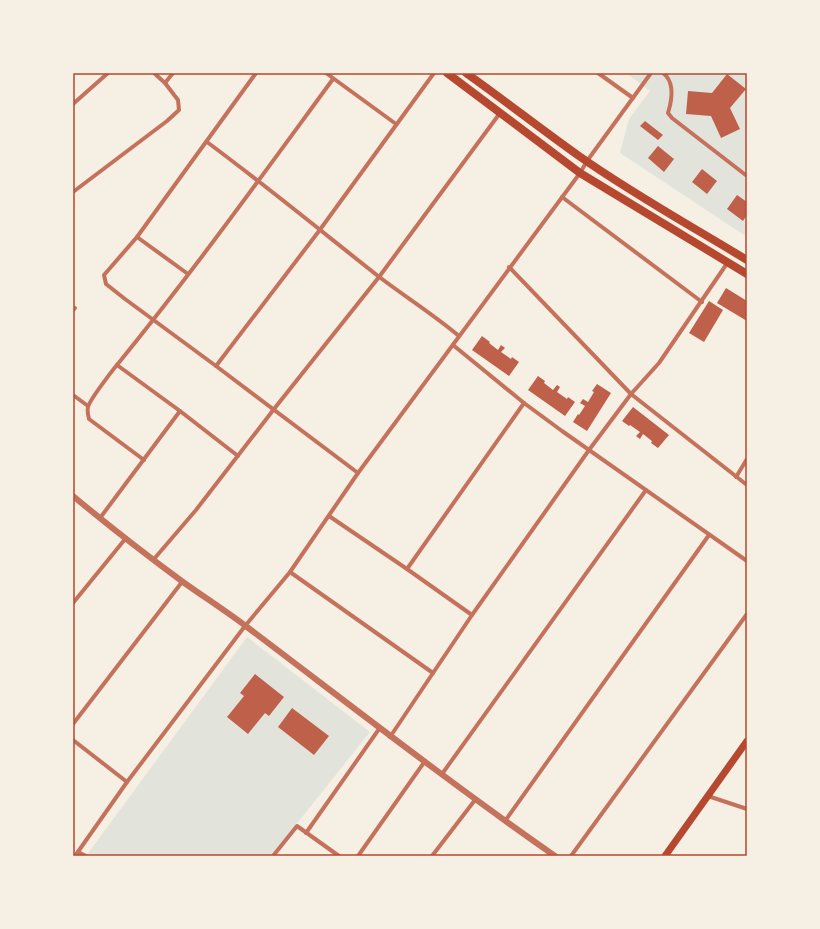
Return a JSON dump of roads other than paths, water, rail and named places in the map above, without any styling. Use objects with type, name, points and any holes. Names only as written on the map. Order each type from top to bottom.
[{"type":"main road","points":[[447,73],[580,173],[747,274]]},
{"type":"main road","points":[[466,73],[587,162],[659,208],[747,260]]},
{"type":"main road","points":[[665,856],[747,741]]},
{"type":"street","points":[[73,104],[108,73]]},
{"type":"street","points":[[73,192],[167,121],[179,110],[178,100],[165,83],[154,73]]},
{"type":"street","points":[[165,83],[173,73]]},
{"type":"street","points":[[256,73],[137,237],[104,275],[104,280],[106,284],[125,299],[358,473]]},
{"type":"street","points":[[326,73],[396,124]]},
{"type":"street","points":[[216,366],[319,231],[434,73]]},
{"type":"street","points":[[598,73],[633,98]]},
{"type":"street","points":[[74,856],[126,782],[245,626],[290,572],[358,473],[580,173],[652,73]]},
{"type":"street","points":[[662,73],[666,76],[671,87],[672,96],[668,113],[672,118],[747,176]]},
{"type":"street","points":[[144,460],[89,419],[88,406],[117,365],[154,320],[333,79]]},
{"type":"street","points":[[154,560],[196,510],[379,277],[500,113]]},
{"type":"street","points":[[207,142],[259,180],[319,231],[459,336]]},
{"type":"street","points":[[562,197],[702,302]]},
{"type":"street","points":[[137,237],[188,274]]},
{"type":"street","points":[[390,737],[472,615],[589,450],[631,394],[659,363],[728,262]]},
{"type":"street","points":[[510,267],[631,394],[747,485]]},
{"type":"street","points":[[453,345],[524,403],[747,561]]},
{"type":"street","points":[[117,365],[238,456]]},
{"type":"street","points":[[73,394],[88,406]]},
{"type":"street","points":[[407,569],[524,403]]},
{"type":"street","points":[[100,518],[180,411]]},
{"type":"street","points":[[736,477],[747,459]]},
{"type":"street","points":[[442,774],[646,490]]},
{"type":"street","points":[[73,496],[182,582],[245,626],[379,729],[425,761],[475,800],[555,856]]},
{"type":"street","points":[[329,516],[472,615]]},
{"type":"street","points":[[505,821],[709,535]]},
{"type":"street","points":[[73,603],[126,538]]},
{"type":"street","points":[[290,572],[433,673]]},
{"type":"street","points":[[73,724],[182,582]]},
{"type":"street","points":[[73,592],[78,596]]},
{"type":"street","points":[[571,856],[747,614]]},
{"type":"street","points":[[306,833],[379,729]]},
{"type":"street","points":[[73,740],[126,782]]},
{"type":"street","points":[[358,856],[425,761]]},
{"type":"street","points":[[708,796],[747,809]]},
{"type":"street","points":[[433,856],[475,800]]},
{"type":"street","points":[[273,856],[297,826],[339,856]]},
{"type":"street","points":[[78,852],[86,856]]}]
